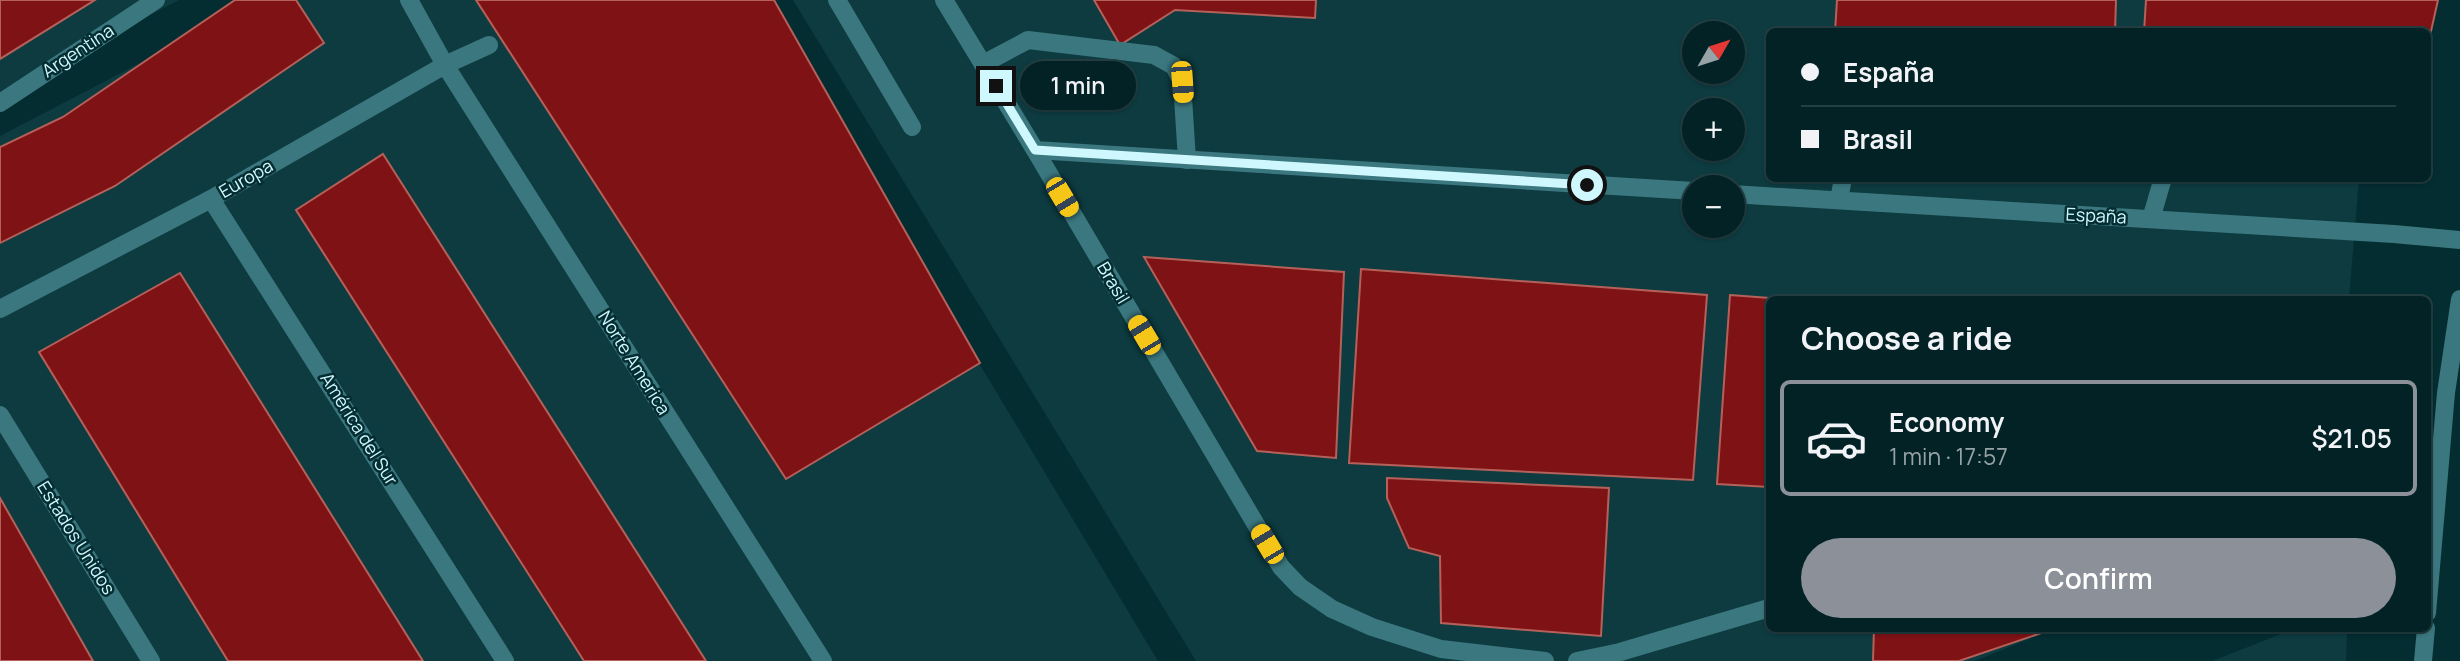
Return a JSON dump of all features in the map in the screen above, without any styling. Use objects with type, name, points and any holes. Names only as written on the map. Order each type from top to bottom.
[{"type":"street","name":"Argentina","points":[[0,103],[156,0]]},
{"type":"street","points":[[409,0],[445,65]]},
{"type":"street","points":[[837,0],[912,127]]},
{"type":"street","name":"Brasil","points":[[944,0],[1281,567],[1300,587],[1332,609],[1372,627],[1441,649],[1545,661]]},
{"type":"street","points":[[983,64],[1028,40],[1154,55],[1174,66],[1182,82],[1187,160]]},
{"type":"street","name":"Europa","points":[[0,309],[211,199],[445,65],[489,45]]},
{"type":"street","name":"Norte America","points":[[445,65],[823,661]]},
{"type":"street","points":[[1035,150],[1682,190]]},
{"type":"street","points":[[1839,200],[1842,182]]},
{"type":"street","points":[[2151,219],[2163,182]]},
{"type":"street","name":"España","points":[[1745,195],[2460,240]]},
{"type":"street","name":"América del Sur","points":[[211,199],[505,661]]},
{"type":"street","points":[[2431,567],[2446,393],[2460,299]]},
{"type":"street","name":"Estados Unidos","points":[[0,415],[152,661]]},
{"type":"street","points":[[1577,661],[1620,652],[1766,609]]},
{"type":"street","points":[[2423,661],[2426,632]]},
{"type":"shaded area","points":[[0,0],[179,0],[0,94]]},
{"type":"shaded area","points":[[261,0],[761,0],[1158,661],[0,661],[0,136]]},
{"type":"shaded area","points":[[793,0],[2373,0],[2370,28],[1766,28],[1766,182],[2359,182],[2349,296],[1766,296],[1766,632],[2046,632],[1975,661],[1196,661]]},
{"type":"shaded area","points":[[2286,632],[2347,632],[2346,661],[2212,661]]},
{"type":"building","points":[[0,0],[95,0],[0,59]]},
{"type":"building","points":[[235,0],[296,0],[324,43],[115,186],[0,243],[0,147],[63,117]]},
{"type":"building","points":[[476,0],[774,0],[980,363],[786,479]]},
{"type":"building","points":[[1094,0],[1316,0],[1315,18],[1175,10],[1120,45]]},
{"type":"building","points":[[1837,0],[2116,0],[2115,28],[1835,28]]},
{"type":"building","points":[[2146,0],[2438,0],[2431,31],[2431,28],[2144,28]]},
{"type":"building","points":[[383,154],[706,661],[584,661],[296,210]]},
{"type":"building","points":[[1144,257],[1344,272],[1336,458],[1257,451]]},
{"type":"building","points":[[1361,269],[1707,295],[1693,480],[1349,463]]},
{"type":"building","points":[[180,273],[423,661],[228,661],[39,352]]},
{"type":"building","points":[[1730,295],[1766,298],[1766,487],[1717,484]]},
{"type":"building","points":[[1387,478],[1609,488],[1601,636],[1441,623],[1440,556],[1409,548],[1387,498]]},
{"type":"building","points":[[0,498],[93,661],[0,661]]},
{"type":"building","points":[[1874,632],[2044,632],[1959,661],[1873,661]]},
{"type":"route","points":[[996,86],[1035,150],[1587,185]]}]
